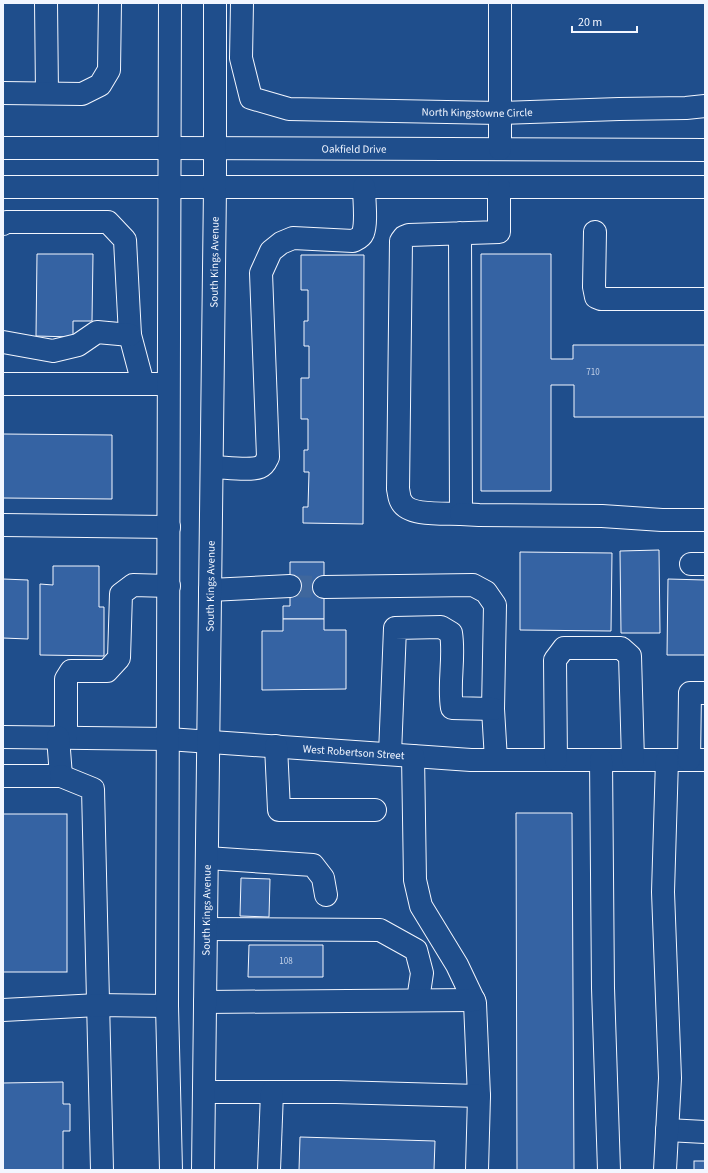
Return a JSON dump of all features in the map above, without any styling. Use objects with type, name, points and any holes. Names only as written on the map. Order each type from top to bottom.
[{"type":"street","points":[[46,3],[48,93]]},
{"type":"street","points":[[3,93],[82,94],[100,85],[109,70],[110,3]]},
{"type":"street","points":[[170,3],[167,1006],[170,1170]]},
{"type":"street","name":"South Kings Avenue","points":[[203,1170],[215,187],[215,3]]},
{"type":"street","name":"North Kingstowne Circle","points":[[242,3],[242,58],[251,98],[289,109],[499,113],[686,108],[705,106]]},
{"type":"street","points":[[500,3],[500,149]]},
{"type":"street","name":"Oakfield Drive","points":[[3,148],[705,150]]},
{"type":"street","points":[[3,187],[705,187]]},
{"type":"street","points":[[212,467],[261,467],[268,457],[261,273],[271,251],[281,243],[293,238],[353,241],[359,238],[364,224],[364,187]]},
{"type":"street","points":[[499,187],[498,232],[409,235],[404,237],[401,241],[398,489],[401,502],[407,508],[419,512],[479,515],[602,516],[662,520],[705,520]]},
{"type":"street","points":[[3,224],[6,222],[108,222],[125,240],[130,335],[143,384]]},
{"type":"street","points":[[595,232],[594,287],[596,297],[601,299],[705,299]]},
{"type":"street","points":[[460,233],[461,514]]},
{"type":"street","points":[[3,342],[53,351],[78,345],[96,332],[130,335]]},
{"type":"street","points":[[3,384],[169,384]]},
{"type":"street","points":[[3,525],[168,527]]},
{"type":"street","points":[[61,776],[66,678],[71,671],[107,671],[119,658],[121,594],[133,585],[168,586]]},
{"type":"street","points":[[324,587],[473,585],[486,592],[495,605],[493,709],[496,760]]},
{"type":"street","points":[[210,590],[290,586]]},
{"type":"street","points":[[390,754],[395,628],[442,626],[451,633],[453,647],[450,696],[452,708],[493,709]]},
{"type":"street","points":[[556,760],[555,660],[564,648],[621,648],[630,656],[633,760]]},
{"type":"street","points":[[697,760],[690,693],[705,693]]},
{"type":"street","name":"West Robertson Street","points":[[3,737],[168,739],[471,760],[697,760]]},
{"type":"street","points":[[276,746],[279,810],[375,810]]},
{"type":"street","points":[[412,756],[415,880],[421,906],[457,965],[475,1003],[479,1096],[477,1170]]},
{"type":"street","points":[[601,760],[603,988],[609,1170]]},
{"type":"street","points":[[665,1170],[670,1078],[663,892],[667,760]]},
{"type":"street","points":[[3,776],[61,776],[93,789],[102,1170]]},
{"type":"street","points":[[207,858],[313,865],[323,878],[326,895]]},
{"type":"street","points":[[206,929],[380,930],[416,950],[422,973],[418,1000]]},
{"type":"street","points":[[206,1002],[474,1000]]},
{"type":"street","points":[[3,1010],[98,1004],[167,1006]]},
{"type":"street","points":[[204,1092],[479,1096]]},
{"type":"street","points":[[269,1170],[272,1092]]},
{"type":"street","points":[[667,1130],[705,1132]]},
{"type":"building","points":[[37,254],[93,254],[92,321],[73,321],[73,337],[36,336]]},
{"type":"building","points":[[481,254],[551,254],[551,359],[573,359],[573,345],[705,345],[705,417],[574,417],[574,385],[551,385],[551,491],[481,491]]},
{"type":"building","points":[[301,255],[364,255],[363,524],[303,523],[303,507],[308,507],[309,472],[304,472],[304,450],[308,450],[308,419],[301,419],[301,378],[309,378],[309,346],[304,346],[304,321],[308,321],[308,290],[301,290]]},
{"type":"building","points":[[3,434],[112,435],[112,499],[3,498]]},
{"type":"building","points":[[659,550],[660,633],[621,633],[620,551]]},
{"type":"building","points":[[520,552],[612,553],[611,631],[520,630]]},
{"type":"building","points":[[290,562],[324,562],[324,619],[283,619],[283,606],[290,606]]},
{"type":"building","points":[[53,566],[99,566],[99,607],[104,607],[104,656],[40,655],[40,584],[53,585]]},
{"type":"building","points":[[3,579],[28,580],[28,639],[3,638]]},
{"type":"building","points":[[668,579],[705,580],[705,655],[667,655]]},
{"type":"building","points":[[283,619],[324,619],[324,630],[346,630],[346,689],[262,690],[262,631],[283,631]]},
{"type":"building","points":[[516,813],[572,813],[574,1170],[517,1170]]},
{"type":"building","points":[[3,814],[67,814],[67,972],[3,972]]},
{"type":"building","points":[[241,878],[270,879],[269,917],[240,916]]},
{"type":"building","points":[[249,945],[323,945],[323,977],[248,977]]},
{"type":"building","points":[[63,1082],[63,1104],[70,1104],[70,1131],[63,1131],[63,1170],[3,1170],[3,1083]]},
{"type":"building","points":[[300,1137],[435,1141],[434,1170],[299,1170]]},
{"type":"building","points":[[694,1161],[705,1161],[705,1170],[694,1170]]},
{"type":"tunnel","points":[[290,586],[324,587]]}]
